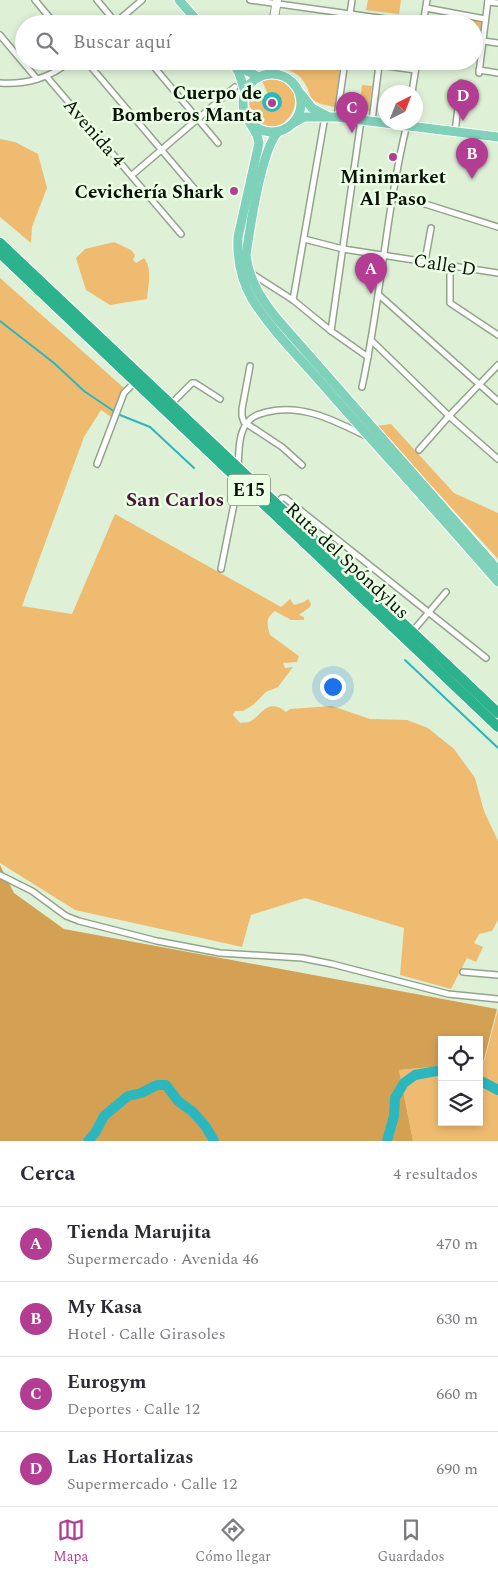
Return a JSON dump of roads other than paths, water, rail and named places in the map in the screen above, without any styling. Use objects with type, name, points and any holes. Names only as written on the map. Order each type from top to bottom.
[{"type":"highway","name":"Ruta del Spóndylus","points":[[0,243],[498,713]]},
{"type":"highway","name":"Ruta del Spóndylus","points":[[0,253],[498,727]]},
{"type":"main road","points":[[184,2],[193,15]]},
{"type":"main road","points":[[237,70],[245,92]]},
{"type":"main road","points":[[251,70],[263,75]]},
{"type":"main road","points":[[327,116],[312,108],[292,81],[287,77],[274,73],[263,75],[253,80],[245,92],[243,101],[244,111],[257,135],[258,143],[238,238],[238,264],[246,287],[252,300],[267,320],[498,582]]},
{"type":"main road","points":[[295,122],[302,108],[300,93]]},
{"type":"main road","points":[[378,122],[327,116],[304,118],[278,132],[273,137],[266,153],[260,178],[246,255],[249,271],[259,294],[274,315],[498,570]]},
{"type":"main road","points":[[248,120],[261,130],[278,132]]},
{"type":"main road","points":[[423,127],[498,138]]},
{"type":"street","points":[[35,0],[48,15]]},
{"type":"street","points":[[97,0],[109,15]]},
{"type":"street","points":[[125,15],[142,0]]},
{"type":"street","points":[[250,0],[277,2],[357,15]]},
{"type":"street","points":[[351,14],[352,0]]},
{"type":"street","points":[[425,15],[427,0]]},
{"type":"street","points":[[498,3],[488,1],[483,41],[498,43]]},
{"type":"street","points":[[275,15],[277,2]]},
{"type":"street","points":[[426,8],[468,15]]},
{"type":"street","points":[[0,35],[15,53]]},
{"type":"street","points":[[29,70],[37,79]]},
{"type":"street","points":[[0,83],[20,83],[47,76],[56,70]]},
{"type":"street","points":[[94,70],[198,193]]},
{"type":"street","points":[[156,70],[218,143]]},
{"type":"street","points":[[263,75],[265,70]]},
{"type":"street","points":[[337,117],[344,70]]},
{"type":"street","points":[[372,121],[378,70]]},
{"type":"street","points":[[413,85],[415,70]]},
{"type":"street","points":[[479,70],[479,72],[498,73]]},
{"type":"street","name":"Avenida 4","points":[[47,76],[181,234]]},
{"type":"street","points":[[454,132],[461,83]]},
{"type":"street","points":[[132,175],[235,86]]},
{"type":"street","points":[[293,300],[324,122],[327,116]]},
{"type":"street","points":[[331,331],[361,120]]},
{"type":"street","points":[[362,387],[406,130]]},
{"type":"street","points":[[393,198],[422,203],[498,226]]},
{"type":"street","points":[[425,261],[431,228]]},
{"type":"street","name":"Calle D","points":[[304,240],[498,273]]},
{"type":"street","points":[[451,266],[450,303],[497,333]]},
{"type":"street","points":[[249,271],[293,300],[331,331],[368,357]]},
{"type":"street","points":[[379,295],[498,401]]},
{"type":"street","points":[[371,340],[449,416],[498,459]]},
{"type":"street","points":[[419,450],[498,365]]},
{"type":"street","points":[[250,366],[242,416],[246,423],[282,447],[302,465]]},
{"type":"street","points":[[97,464],[124,393],[136,381]]},
{"type":"street","points":[[171,404],[192,383],[220,399]]},
{"type":"street","points":[[238,468],[242,431],[246,423],[254,416],[265,413],[296,410],[318,414],[371,438]]},
{"type":"street","points":[[221,569],[234,504],[238,495],[236,485],[238,479]]},
{"type":"street","points":[[277,503],[282,498],[285,498],[486,658]]},
{"type":"street","points":[[412,632],[446,592]]},
{"type":"street","points":[[0,876],[32,891],[66,916],[149,939],[220,953],[302,958],[448,994],[498,999]]},
{"type":"street","points":[[463,972],[498,975]]},
{"type":"water","points":[[272,92],[279,95],[282,102],[279,109],[272,112],[265,109],[262,102],[265,95]]},
{"type":"waterway","points":[[0,321],[54,363],[84,391],[115,412]]},
{"type":"waterway","points":[[120,415],[150,427],[194,468]]},
{"type":"waterway","points":[[405,660],[498,748]]},
{"type":"waterway","points":[[387,1141],[394,1116],[395,1098],[404,1083],[415,1075],[438,1071]]},
{"type":"waterway","points":[[481,1081],[498,1090]]},
{"type":"waterway","points":[[88,1141],[95,1133],[104,1116],[128,1096],[141,1093],[157,1085],[166,1085],[178,1101],[193,1112],[206,1127],[214,1141]]},
{"type":"place","name":"Cuerpo de Bomberos Manta","points":[[272,103]]},
{"type":"place","name":"Las Hortalizas","points":[[463,121]]},
{"type":"place","name":"Eurogym","points":[[352,133]]},
{"type":"place","name":"Minimarket Al Paso","points":[[393,157]]},
{"type":"place","name":"My Kasa","points":[[472,179]]},
{"type":"place","name":"Cevichería Shark","points":[[234,191]]},
{"type":"place","name":"Tienda Marujita","points":[[371,294]]},
{"type":"district","name":"San Carlos","points":[[175,499]]}]
